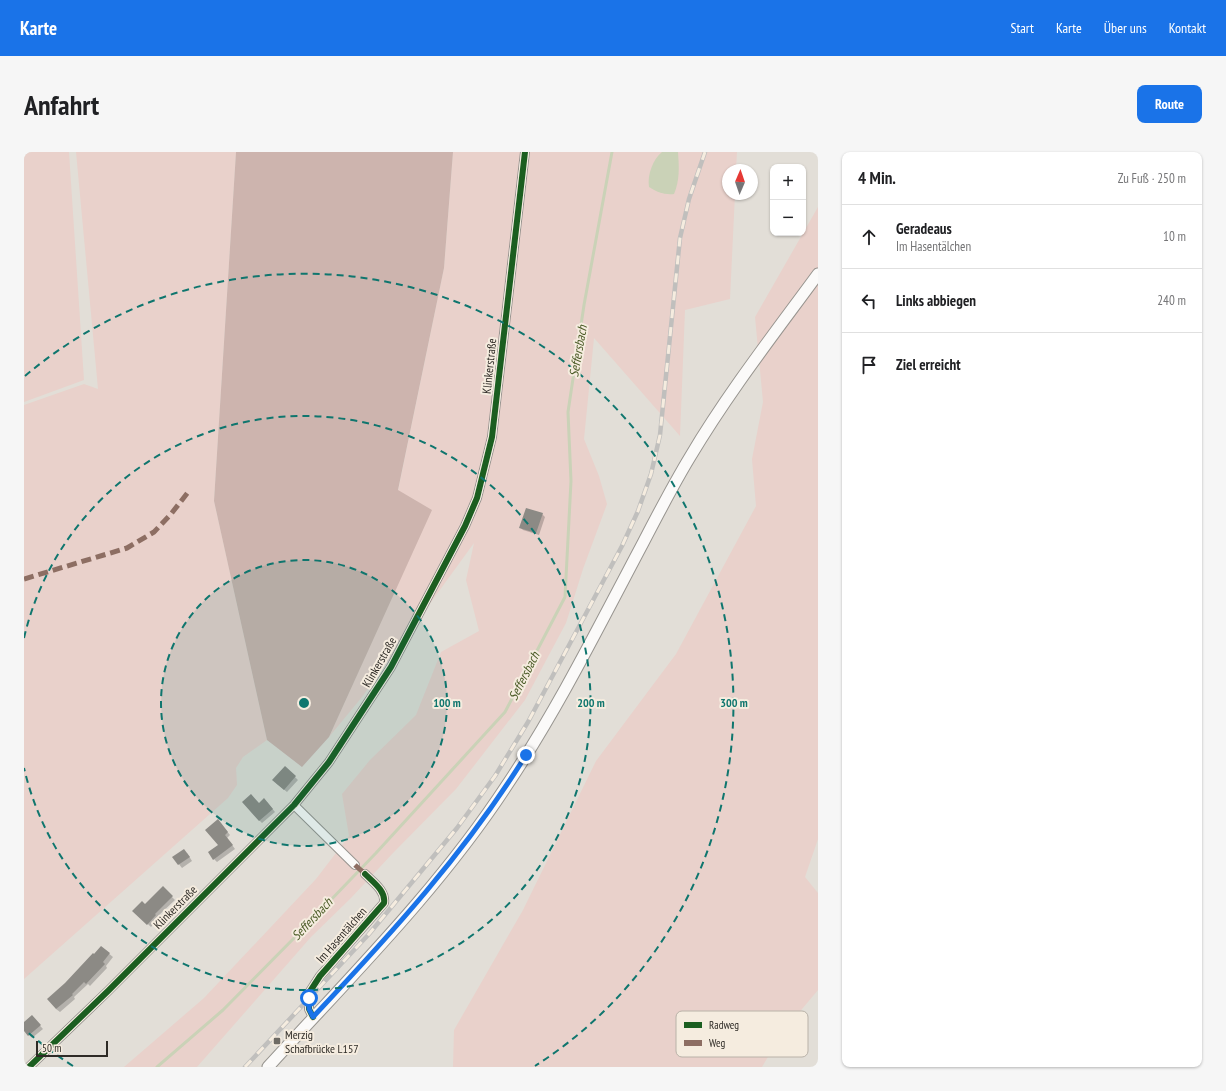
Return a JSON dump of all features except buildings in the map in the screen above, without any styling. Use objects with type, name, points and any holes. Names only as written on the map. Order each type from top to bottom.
[{"type":"main road","points":[[268,1067],[432,886],[477,829],[505,789],[550,714],[690,456],[742,378],[818,274]]},
{"type":"street","name":"Klinkerstraße","points":[[29,1067],[108,991],[294,805],[329,762],[391,667],[465,526],[477,498],[492,437],[525,152]]},
{"type":"street","points":[[294,805],[355,865]]},
{"type":"street","name":"Im Hasentälchen","points":[[313,1017],[309,1009],[309,993],[325,971],[384,903],[385,898],[381,891],[365,874]]},
{"type":"shaded area","points":[[24,152],[69,152],[84,380],[24,402]]},
{"type":"shaded area","points":[[76,152],[236,152],[214,501],[267,740],[243,757],[236,768],[237,785],[228,798],[24,979],[24,405],[84,384],[98,389]]},
{"type":"shaded area","points":[[236,152],[453,152],[444,268],[398,490],[432,510],[329,737],[302,767],[267,740],[214,501]]},
{"type":"shaded area","points":[[453,152],[737,152],[736,164],[722,164],[722,200],[735,200],[730,299],[685,310],[680,436],[594,338],[584,439],[599,476],[607,504],[583,569],[566,623],[525,700],[456,789],[351,898],[311,937],[197,1067],[124,1067],[204,998],[316,879],[349,836],[342,794],[370,760],[416,715],[441,652],[479,631],[466,580],[474,543],[362,697],[329,737],[431,510],[398,491],[444,268]]},
{"type":"shaded area","points":[[662,152],[678,152],[679,168],[674,194],[661,193],[649,187],[651,168]]},
{"type":"shaded area","points":[[818,207],[818,839],[805,877],[818,893],[818,990],[800,1011],[676,1011],[676,1057],[768,1057],[762,1067],[453,1067],[454,1030],[523,910],[596,761],[676,654],[756,506],[752,459],[763,402],[755,317],[801,236],[806,236],[806,228]]},
{"type":"waterway","name":"Seffersbach","points":[[157,1067],[223,1010],[301,931],[376,853],[505,712],[565,597],[571,481],[568,412],[584,305],[612,152]]},
{"type":"railway","points":[[245,1067],[369,934],[457,828],[495,776],[528,722],[622,546],[638,511],[651,474],[660,435],[680,238],[689,199],[705,152]]},
{"type":"marked path","points":[[24,579],[127,548],[154,532],[171,514],[189,491]]},
{"type":"marked path","points":[[355,865],[365,874]]},
{"type":"cycle path","points":[[29,1067],[108,991],[294,805],[329,762],[391,667],[465,526],[477,498],[492,437],[525,152]]},
{"type":"cycle path","points":[[313,1017],[309,1009],[309,993],[320,976],[384,903],[381,891],[365,874]]},
{"type":"place","name":"Merzig Schafbrücke L157","points":[[277,1041]]},
{"type":"route","points":[[309,998],[309,1009],[313,1017],[432,886],[486,817],[526,755]]}]
